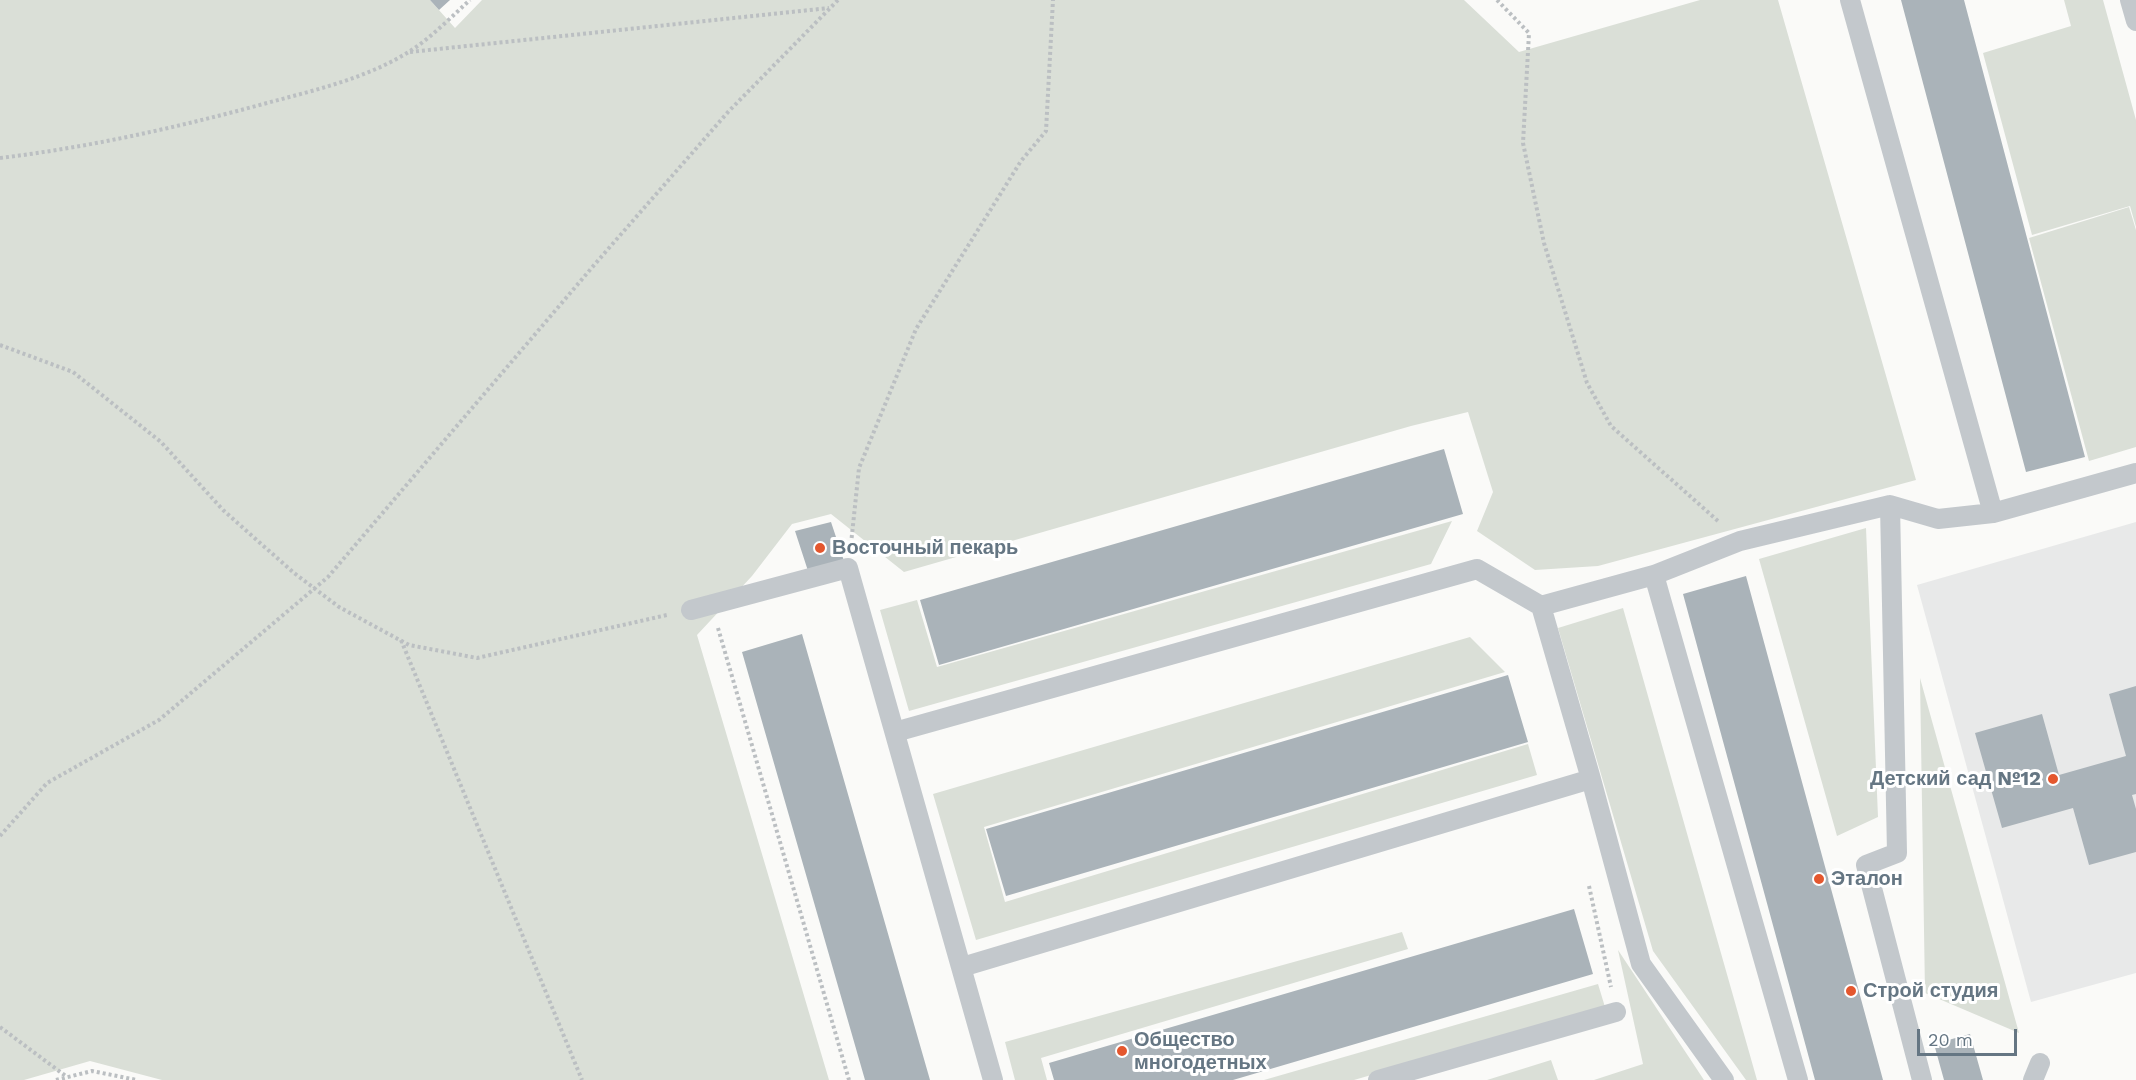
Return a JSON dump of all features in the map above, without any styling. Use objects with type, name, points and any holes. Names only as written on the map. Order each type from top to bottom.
[{"type":"lane","points":[[1850,0],[1993,513]]},
{"type":"lane","points":[[2130,0],[2136,21]]},
{"type":"lane","points":[[1541,606],[1654,575],[1740,541],[1890,506],[1938,519],[1993,513],[2136,473]]},
{"type":"lane","points":[[1890,506],[1897,853],[1866,865],[1922,1080]]},
{"type":"lane","points":[[691,610],[848,568],[993,1080]]},
{"type":"lane","points":[[895,732],[1477,569],[1541,606],[1641,964],[1724,1080]]},
{"type":"lane","points":[[1654,575],[1798,1080]]},
{"type":"lane","points":[[962,967],[1591,779]]},
{"type":"lane","points":[[1378,1080],[1616,1012]]},
{"type":"path","points":[[0,158],[114,140],[203,120],[351,80],[407,53],[433,34],[470,0]]},
{"type":"path","points":[[0,836],[47,783],[159,720],[328,577],[728,112],[837,0]]},
{"type":"path","points":[[848,568],[859,468],[916,329],[1022,161],[1046,131],[1053,0]]},
{"type":"path","points":[[1497,0],[1528,33],[1522,143],[1544,243],[1587,383],[1611,426],[1740,541]]},
{"type":"path","points":[[407,53],[830,8]]},
{"type":"path","points":[[0,345],[73,372],[161,442],[223,510],[294,573],[339,607],[410,645],[477,658],[691,610]]},
{"type":"path","points":[[711,605],[849,1080]]},
{"type":"path","points":[[401,640],[582,1080]]},
{"type":"path","points":[[1597,925],[1605,960]]},
{"type":"path","points":[[0,1027],[67,1077]]},
{"type":"path","points":[[56,1080],[92,1071],[137,1080]]},
{"type":"shaded area","points":[[0,0],[430,0],[455,28],[482,0],[1464,0],[1519,52],[1700,0],[1778,0],[1916,480],[1598,566],[1535,570],[1477,531],[1493,492],[1468,412],[1411,426],[904,572],[831,514],[792,524],[752,576],[697,635],[829,1080],[162,1080],[90,1061],[24,1080],[0,1080]]},
{"type":"shaded area","points":[[2064,0],[2103,0],[2136,120],[2136,227],[2130,206],[2032,235],[1983,53],[2071,26]]},
{"type":"shaded area","points":[[2129,207],[2136,230],[2136,447],[2089,461],[2029,238]]},
{"type":"shaded area","points":[[1452,521],[1431,564],[909,711],[880,610],[917,600],[937,667]]},
{"type":"shaded area","name":"Детский сад №12","points":[[2136,522],[2136,973],[2031,1002],[1917,585]]},
{"type":"shaded area","points":[[1866,528],[1878,817],[1837,836],[1759,559]]},
{"type":"shaded area","points":[[1623,608],[1757,1080],[1746,1080],[1653,951],[1558,628]]},
{"type":"shaded area","points":[[1470,637],[1505,672],[984,827],[1005,902],[1528,744],[1537,775],[976,940],[933,794]]},
{"type":"shaded area","points":[[1920,678],[2019,1033],[1925,993]]},
{"type":"shaded area","points":[[1402,932],[1408,949],[1041,1058],[1047,1080],[1015,1080],[1005,1042]]},
{"type":"shaded area","points":[[1618,950],[1704,1080],[1594,1080],[1643,1064]]},
{"type":"shaded area","points":[[1598,984],[1605,1007],[1354,1080],[1264,1080]]},
{"type":"shaded area","points":[[1551,1060],[1558,1080],[1487,1080]]},
{"type":"building","points":[[430,0],[450,0],[439,10]]},
{"type":"building","points":[[1901,0],[1964,0],[2085,457],[2026,472]]},
{"type":"building","points":[[1444,449],[1463,514],[939,665],[920,600]]},
{"type":"building","name":"Восточный пекарь","points":[[831,522],[845,564],[809,574],[795,531]]},
{"type":"building","points":[[1746,576],[1883,1080],[1815,1080],[1683,594]]},
{"type":"building","points":[[802,634],[930,1080],[865,1080],[742,652]]},
{"type":"building","points":[[1508,675],[1528,742],[1006,896],[986,829]]},
{"type":"building","points":[[2136,686],[2136,794],[2132,795],[2136,809],[2136,852],[2089,865],[2073,808],[2002,828],[1975,733],[2042,714],[2059,775],[2126,756],[2109,694]]},
{"type":"building","points":[[1574,909],[1593,974],[1233,1080],[1054,1080],[1049,1063]]},
{"type":"building","points":[[1970,1034],[1983,1080],[1944,1080],[1934,1044]]},
{"type":"place","name":"Восточный пекарь","points":[[820,548]]},
{"type":"place","name":"Детский сад №12","points":[[2053,779]]},
{"type":"place","name":"Эталон","points":[[1819,879]]},
{"type":"place","name":"Строй студия","points":[[1851,991]]},
{"type":"place","name":"Общество многодетных","points":[[1122,1051]]}]
